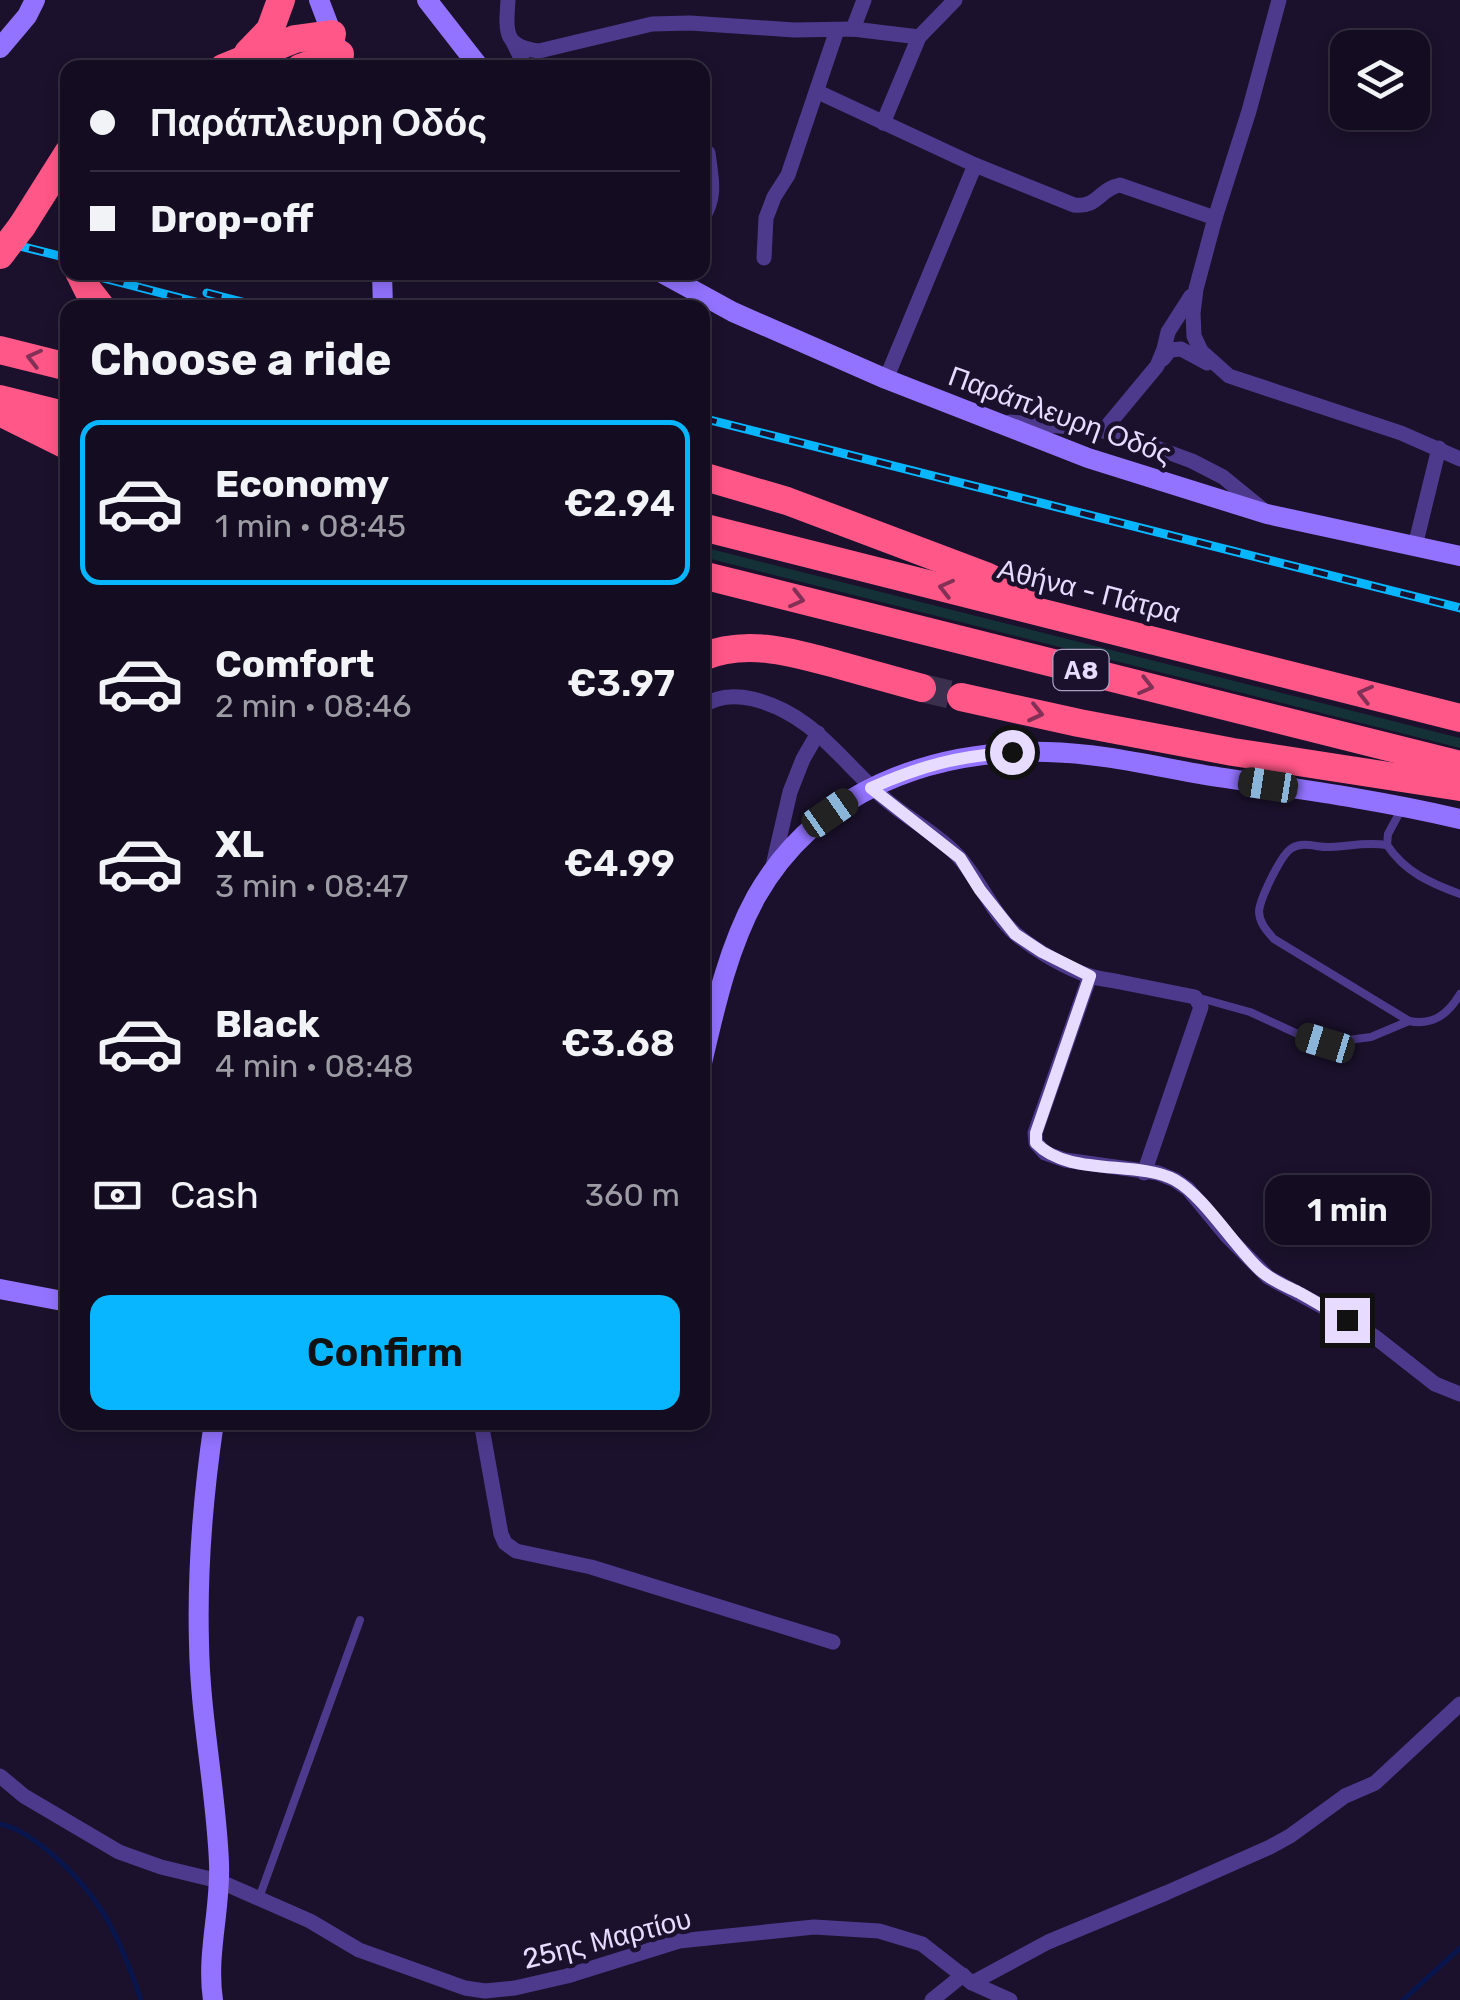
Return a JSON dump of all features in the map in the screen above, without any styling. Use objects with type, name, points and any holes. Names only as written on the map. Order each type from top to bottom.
[{"type":"highway","points":[[237,60],[270,30],[281,0]]},
{"type":"highway","points":[[242,60],[295,39],[339,52]]},
{"type":"highway","points":[[0,255],[60,167]]},
{"type":"highway","points":[[0,350],[60,365]]},
{"type":"highway","points":[[0,399],[60,414]]},
{"type":"highway","points":[[0,412],[60,442]]},
{"type":"highway","points":[[710,478],[787,501],[986,576],[1074,620]]},
{"type":"highway","name":"Αθήνα - Πάτρα","points":[[710,529],[1460,718]]},
{"type":"highway","name":"Α8","points":[[710,577],[1460,765]]},
{"type":"highway","points":[[710,655],[728,649],[766,648],[922,688]]},
{"type":"highway","points":[[960,697],[1233,752],[1460,786]]},
{"type":"street","points":[[0,48],[28,16],[35,0]]},
{"type":"street","points":[[319,0],[339,52]]},
{"type":"street","points":[[428,0],[474,60]]},
{"type":"street","points":[[508,0],[507,34],[522,60]]},
{"type":"street","points":[[764,258],[766,218],[774,197],[788,175],[845,30],[864,0]]},
{"type":"street","points":[[882,123],[919,37],[954,0]]},
{"type":"street","points":[[1229,376],[1201,351],[1194,336],[1196,289],[1279,0]]},
{"type":"street","points":[[514,44],[539,51],[652,24],[845,30],[919,37]]},
{"type":"street","points":[[818,92],[1074,205],[1085,207],[1112,186],[1120,185],[1215,218]]},
{"type":"street","points":[[886,379],[975,164]]},
{"type":"street","points":[[710,167],[714,193],[710,205]]},
{"type":"street","name":"Παράπλευρη Οδός","points":[[674,280],[709,300]]},
{"type":"street","points":[[1157,366],[1168,332],[1196,289]]},
{"type":"street","name":"Παράπλευρη Οδός","points":[[710,300],[886,379],[1128,472],[1267,514],[1460,556]]},
{"type":"street","points":[[1103,431],[1170,350],[1181,349],[1255,387],[1401,433],[1460,459]]},
{"type":"street","points":[[991,421],[1124,436],[1223,477],[1267,514]]},
{"type":"street","points":[[1414,546],[1439,448]]},
{"type":"street","points":[[710,701],[746,697],[774,704],[803,720],[871,788],[960,858],[1015,934],[1042,952],[1090,976],[1195,997],[1201,1007],[1144,1173]]},
{"type":"street","points":[[771,874],[790,792],[818,733]]},
{"type":"street","points":[[710,1027],[732,952],[756,896],[771,874],[819,822],[854,796],[923,766],[1012,752],[1051,752],[1403,806],[1460,819]]},
{"type":"street","points":[[1090,976],[1036,1133],[1036,1143],[1045,1153],[1065,1160],[1158,1173],[1188,1189],[1268,1277],[1347,1320],[1435,1384],[1460,1394]]},
{"type":"street","points":[[0,1289],[60,1300]]},
{"type":"street","points":[[213,1430],[202,1515],[198,1646],[215,1789],[220,1881],[211,1956],[213,2000]]},
{"type":"street","points":[[211,1446],[220,1430]]},
{"type":"street","points":[[483,1430],[501,1534],[516,1551],[591,1567],[832,1642]]},
{"type":"street","points":[[932,2000],[1048,1942],[1290,1836],[1345,1796],[1374,1782],[1460,1704]]},
{"type":"street","name":"25ης Μαρτίου","points":[[0,1776],[24,1796],[119,1852],[220,1881],[310,1921],[359,1950],[465,1988],[514,1988],[679,1941],[814,1927],[901,1936],[922,1944],[968,1979],[1010,2000]]},
{"type":"lane","points":[[1403,806],[1388,834],[1387,845],[1396,859],[1408,870],[1460,894]]},
{"type":"lane","points":[[1387,845],[1368,842],[1294,846],[1276,868],[1259,911],[1263,927],[1274,939],[1410,1021],[1422,1024],[1434,1020],[1446,1013],[1460,994]]},
{"type":"lane","points":[[1195,997],[1250,1012],[1325,1043],[1371,1037],[1410,1021]]},
{"type":"lane","points":[[258,1900],[360,1620]]},
{"type":"green space","points":[[710,549],[1460,738],[1460,748],[710,559]]},
{"type":"waterway","points":[[0,1824],[36,1842],[66,1867],[95,1900],[125,1955],[141,2000]]},
{"type":"waterway","points":[[1403,2000],[1460,1948]]},
{"type":"tunnel","points":[[922,688],[961,697]]},
{"type":"railway","points":[[0,241],[60,256]]},
{"type":"railway","points":[[111,280],[188,300]]},
{"type":"railway","points":[[207,293],[234,300]]},
{"type":"railway","points":[[710,420],[1460,608]]},
{"type":"route","points":[[1012,752],[923,766],[871,788],[960,858],[1015,934],[1090,976],[1036,1133],[1036,1143],[1045,1153],[1065,1160],[1158,1173],[1176,1180],[1257,1268],[1347,1320]]}]
